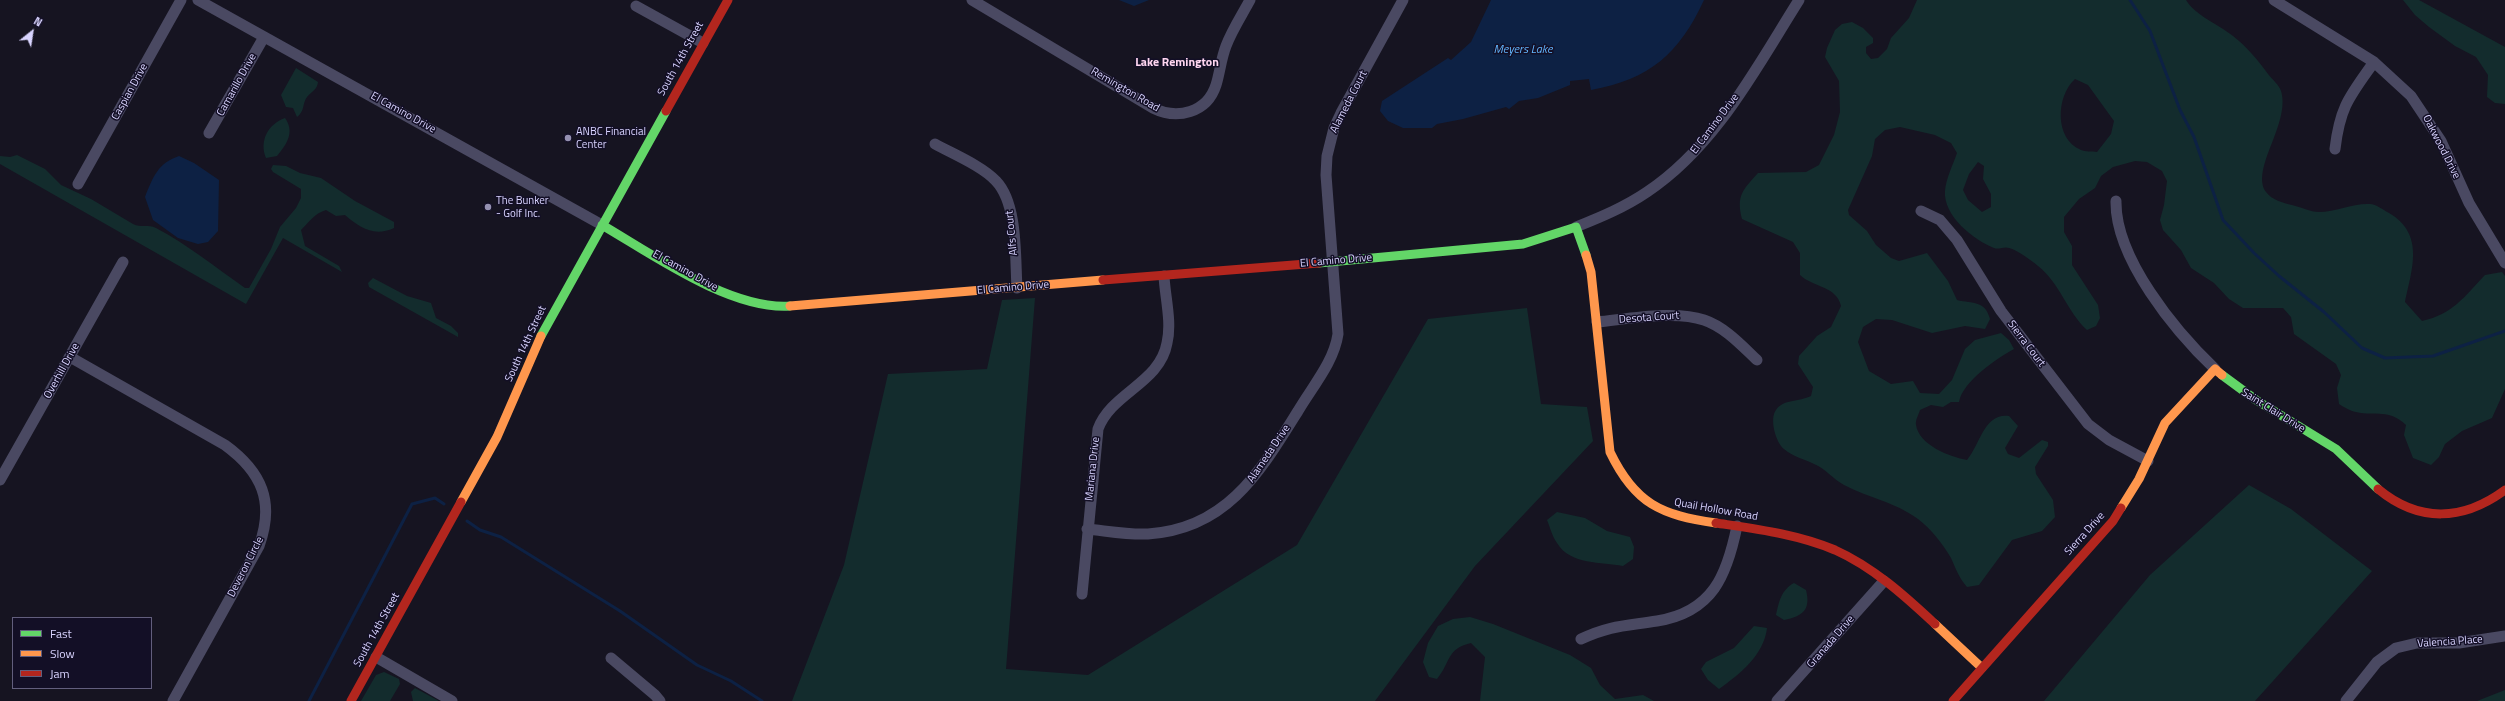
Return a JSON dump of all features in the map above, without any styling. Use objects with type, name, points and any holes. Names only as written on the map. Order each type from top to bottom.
[{"type":"street","name":"Caspian Drive","points":[[78,184],[181,0]]},
{"type":"street","name":"El Camino Drive","points":[[198,0],[720,291],[744,300],[767,305],[794,306],[1510,246],[1544,238],[1576,227],[1618,209],[1646,193],[1691,156],[1724,115],[1800,0]]},
{"type":"street","name":"South 14th Street","points":[[351,701],[497,437],[543,332],[728,0]]},
{"type":"street","name":"Remington Road","points":[[972,0],[1153,108],[1171,114],[1191,112],[1206,101],[1216,85],[1226,46],[1250,0]]},
{"type":"street","name":"Alameda Court","points":[[1333,261],[1326,175],[1329,144],[1341,113],[1403,0]]},
{"type":"street","name":"Oakwood Drive","points":[[2274,0],[2374,62],[2403,86],[2426,116],[2446,151],[2469,203],[2505,264]]},
{"type":"street","points":[[636,6],[703,43]]},
{"type":"street","name":"Camarillo Drive","points":[[210,133],[264,37]]},
{"type":"street","points":[[2335,149],[2338,123],[2343,109],[2374,62]]},
{"type":"street","name":"Alfs Court","points":[[935,144],[991,177],[1004,192],[1011,211],[1017,288]]},
{"type":"street","name":"Saint Clair Drive","points":[[2116,201],[2117,226],[2143,280],[2171,320],[2214,369],[2254,399],[2334,448],[2382,493],[2411,510],[2435,515],[2466,513],[2485,505],[2505,490]]},
{"type":"street","name":"Sierra Court","points":[[1921,211],[1940,220],[1957,240],[2001,311],[2088,424],[2110,440],[2148,461]]},
{"type":"street","name":"Quail Hollow Road","points":[[1576,227],[1584,246],[1591,272],[1598,322],[1608,443],[1615,467],[1624,481],[1642,500],[1665,512],[1682,518],[1793,536],[1825,546],[1857,562],[1884,581],[1982,668]]},
{"type":"street","name":"Alameda Drive","points":[[1087,530],[1147,534],[1174,530],[1192,524],[1225,506],[1253,480],[1334,351],[1338,334],[1333,261]]},
{"type":"street","name":"Overhill Drive","points":[[0,480],[123,262]]},
{"type":"street","name":"Mariana Drive","points":[[1082,594],[1095,442],[1101,421],[1109,410],[1155,369],[1167,344],[1164,276]]},
{"type":"street","name":"Desota Court","points":[[1598,322],[1677,316],[1699,318],[1723,331],[1757,360]]},
{"type":"street","name":"Deveron Circle","points":[[70,357],[225,445],[239,456],[254,472],[263,488],[267,505],[264,533],[259,546],[173,701]]},
{"type":"street","name":"Sierra Drive","points":[[1954,701],[2113,521],[2131,494],[2165,423],[2214,369]]},
{"type":"street","points":[[1581,639],[1612,626],[1666,619],[1681,614],[1698,604],[1714,589],[1723,576],[1729,562],[1737,526]]},
{"type":"street","name":"Granada Drive","points":[[1777,701],[1884,581]]},
{"type":"street","name":"Valencia Place","points":[[2346,701],[2377,662],[2396,648],[2417,643],[2459,643],[2505,636]]},
{"type":"street","points":[[376,657],[452,701]]},
{"type":"street","points":[[611,658],[652,692],[660,701]]},
{"type":"green space","points":[[1917,0],[2186,0],[2195,11],[2233,36],[2243,45],[2277,84],[2281,91],[2283,104],[2281,117],[2266,158],[2263,171],[2262,182],[2268,195],[2281,202],[2316,212],[2332,211],[2357,205],[2372,204],[2389,213],[2400,222],[2408,231],[2412,242],[2413,253],[2413,265],[2405,302],[2422,321],[2442,314],[2457,304],[2485,275],[2502,272],[2505,276],[2505,389],[2492,418],[2462,431],[2445,444],[2439,457],[2431,465],[2413,458],[2404,435],[2406,425],[2394,416],[2363,413],[2347,409],[2339,404],[2337,388],[2341,375],[2336,364],[2294,334],[2291,317],[2283,308],[2243,308],[2229,299],[2214,283],[2191,268],[2181,250],[2163,230],[2160,220],[2164,205],[2167,181],[2162,171],[2147,162],[2135,161],[2113,167],[2101,176],[2095,188],[2079,199],[2064,217],[2064,232],[2072,246],[2072,265],[2098,305],[2100,318],[2096,326],[2087,330],[2074,315],[2046,273],[2038,266],[2012,249],[2005,247],[1996,248],[1986,244],[1969,233],[1954,218],[1946,200],[1945,191],[1948,176],[1957,153],[1951,143],[1935,135],[1900,127],[1885,130],[1875,139],[1872,156],[1848,210],[1849,215],[1867,231],[1876,245],[1891,258],[1899,261],[1927,253],[1948,281],[1957,300],[1982,306],[1988,313],[1990,319],[1985,329],[1965,326],[1932,333],[1892,320],[1876,319],[1863,327],[1858,342],[1869,371],[1891,384],[1913,381],[1920,393],[1939,394],[1952,380],[1965,349],[1975,340],[2001,333],[2009,340],[2014,349],[1981,371],[1967,386],[1959,402],[1951,402],[1943,407],[1931,405],[1920,410],[1916,423],[1918,432],[1936,449],[1952,456],[1967,460],[1988,424],[2001,416],[2009,416],[2018,426],[2005,448],[2008,454],[2019,458],[2042,440],[2048,442],[2048,446],[2035,467],[2036,474],[2053,500],[2055,517],[2042,531],[2012,540],[1979,585],[1967,587],[1944,547],[1932,532],[1918,519],[1900,508],[1844,485],[1818,466],[1788,452],[1778,442],[1773,425],[1776,410],[1779,406],[1787,402],[1811,396],[1813,387],[1798,364],[1799,356],[1817,336],[1831,327],[1841,306],[1839,299],[1835,294],[1800,275],[1800,253],[1793,242],[1742,219],[1740,211],[1740,198],[1742,193],[1758,173],[1806,172],[1819,165],[1834,135],[1840,112],[1839,81],[1825,57],[1827,48],[1835,30],[1842,24],[1852,22],[1863,28],[1873,38],[1873,43],[1866,47],[1866,53],[1871,59],[1878,58],[1887,49],[1891,38],[1909,18]],"holes":[[[2075,79],[2088,85],[2114,121],[2111,134],[2097,152],[2083,151],[2072,144],[2066,137],[2062,127],[2061,106],[2069,86]],[[1978,162],[1984,166],[1983,179],[1991,194],[1991,207],[1982,212],[1968,200],[1963,190],[1969,174]]]},
{"type":"green space","points":[[2403,0],[2419,0],[2505,47],[2505,104],[2495,103],[2487,97],[2488,75],[2476,57],[2455,46],[2429,27],[2415,15]]},
{"type":"green space","points":[[296,68],[318,82],[315,89],[304,102],[300,115],[297,117],[293,108],[286,107],[281,95]]},
{"type":"green space","points":[[285,118],[288,123],[290,133],[287,142],[277,156],[266,158],[264,152],[264,139],[266,134],[274,124]]},
{"type":"green space","points":[[17,155],[45,169],[61,185],[91,199],[133,224],[139,226],[150,226],[168,235],[245,288],[249,288],[271,249],[280,227],[296,208],[301,198],[301,189],[273,172],[271,169],[273,165],[286,166],[300,173],[321,178],[355,201],[394,222],[394,228],[380,232],[368,230],[356,224],[345,215],[336,216],[326,210],[322,211],[312,218],[301,230],[305,246],[339,266],[342,272],[283,238],[246,304],[0,164],[0,156],[10,157]]},
{"type":"green space","points":[[373,278],[407,296],[431,303],[436,318],[451,326],[458,333],[458,337],[369,287],[368,283]]},
{"type":"green space","points":[[1035,298],[1006,669],[1088,675],[1297,545],[1428,319],[1527,308],[1541,404],[1587,407],[1593,441],[1475,566],[1375,701],[792,701],[844,565],[888,374],[987,369],[1002,300]]},
{"type":"green space","points":[[2249,485],[2291,509],[2372,571],[2255,701],[2044,701],[2150,575]]},
{"type":"green space","points":[[1557,512],[1585,518],[1607,531],[1630,537],[1634,547],[1633,559],[1623,566],[1587,561],[1570,555],[1557,543],[1547,520]]},
{"type":"green space","points":[[1794,583],[1806,590],[1806,607],[1801,614],[1784,620],[1776,615],[1778,606],[1783,593]]},
{"type":"green space","points":[[1470,617],[1493,624],[1570,655],[1591,668],[1600,685],[1615,699],[1643,695],[1654,701],[1480,701],[1485,657],[1471,643],[1457,649],[1453,653],[1437,679],[1429,677],[1423,662],[1428,643],[1438,626],[1453,619]]},
{"type":"green space","points":[[1754,626],[1767,628],[1761,647],[1743,670],[1719,689],[1708,680],[1701,669],[1706,662],[1734,648]]},
{"type":"green space","points":[[384,672],[399,679],[400,684],[390,701],[361,701],[376,675]]},
{"type":"green space","points":[[415,688],[439,701],[413,701],[411,692]]},
{"type":"green space","points":[[2505,690],[2505,701],[2477,701]]},
{"type":"water","points":[[1119,0],[1149,0],[1134,6]]},
{"type":"water","name":"Meyers Lake","points":[[1491,0],[1704,0],[1684,35],[1673,49],[1646,71],[1630,79],[1591,90],[1589,79],[1570,81],[1570,85],[1538,98],[1519,101],[1509,109],[1506,107],[1463,119],[1437,124],[1432,128],[1403,128],[1388,121],[1380,111],[1382,101],[1448,58],[1451,60],[1471,42]]},
{"type":"water","points":[[179,156],[194,163],[219,180],[218,231],[208,242],[198,244],[178,238],[153,220],[145,197],[154,177],[161,167]]},
{"type":"waterway","points":[[2130,0],[2150,31],[2180,110],[2194,137],[2223,220],[2254,253],[2279,276],[2324,312],[2362,348],[2385,358],[2433,356],[2505,331]]},
{"type":"waterway","points":[[309,701],[412,504],[435,498],[444,504]]},
{"type":"waterway","points":[[467,521],[480,530],[501,537],[620,611],[697,665],[731,681],[762,701]]},
{"type":"traffic: fast","points":[[541,336],[666,111]]},
{"type":"traffic: fast","points":[[602,225],[692,278],[717,290],[742,299],[767,305],[790,306]]},
{"type":"traffic: fast","points":[[1319,263],[1523,244],[1576,227],[1586,255]]},
{"type":"traffic: fast","points":[[2222,375],[2256,400],[2336,449],[2378,489]]},
{"type":"traffic: slow","points":[[1586,255],[1591,272],[1610,452],[1619,470],[1629,484],[1652,504],[1665,511],[1680,516],[1716,523]]},
{"type":"traffic: slow","points":[[790,306],[1103,280]]},
{"type":"traffic: slow","points":[[461,502],[497,437],[541,336]]},
{"type":"traffic: slow","points":[[2121,508],[2139,479],[2165,423],[2215,369],[2222,375]]},
{"type":"traffic: slow","points":[[1935,624],[1982,668]]},
{"type":"traffic: jam","points":[[666,111],[728,0]]},
{"type":"traffic: jam","points":[[1103,280],[1319,263]]},
{"type":"traffic: jam","points":[[2378,489],[2409,508],[2441,514],[2473,508],[2505,490]]},
{"type":"traffic: jam","points":[[351,701],[461,502]]},
{"type":"traffic: jam","points":[[1953,701],[2113,521],[2121,508]]},
{"type":"traffic: jam","points":[[1716,523],[1791,536],[1821,544],[1835,550],[1862,565],[1888,583],[1935,624]]},
{"type":"place","name":"ANBC Financial Center","points":[[568,138]]},
{"type":"place","name":"The Bunker - Golf Inc.","points":[[488,207]]},
{"type":"district","name":"Lake Remington","points":[[1177,63]]}]
